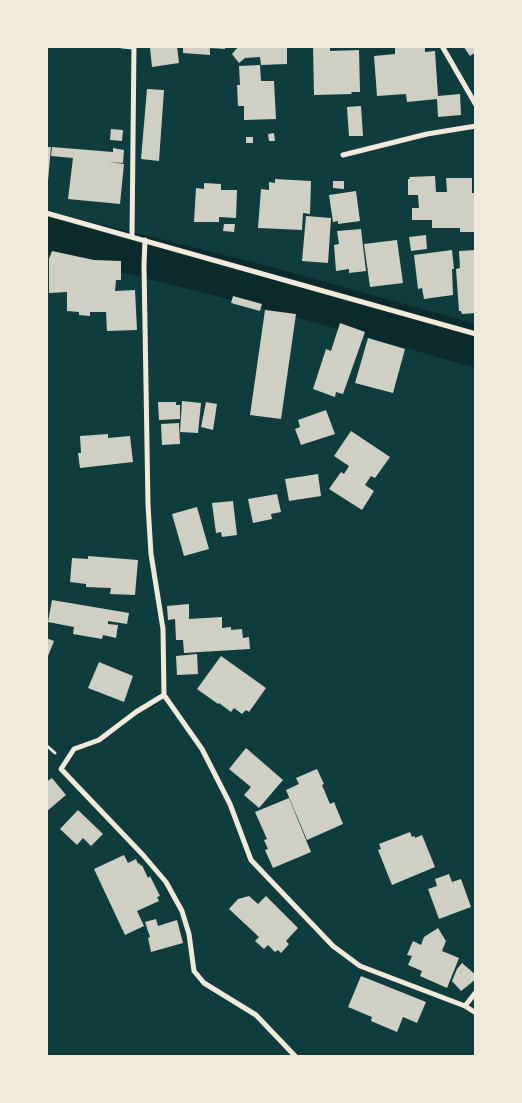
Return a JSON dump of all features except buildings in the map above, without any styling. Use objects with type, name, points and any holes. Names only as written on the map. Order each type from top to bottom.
[{"type":"street","points":[[122,46],[134,47],[132,237]]},
{"type":"street","points":[[442,46],[476,105]]},
{"type":"street","points":[[344,155],[427,134],[476,126]]},
{"type":"street","points":[[46,213],[476,334]]},
{"type":"street","points":[[145,240],[148,505],[151,554],[163,629],[164,696],[202,749],[230,804],[251,860],[332,946],[360,966],[465,1006],[476,1013]]},
{"type":"street","points":[[164,696],[136,712],[99,740],[74,749],[61,769],[166,882],[182,911],[190,934],[194,970],[204,983],[256,1015],[296,1057]]},
{"type":"street","points":[[465,1006],[476,992]]},
{"type":"waterway","points":[[46,232],[262,286],[476,346]]}]
